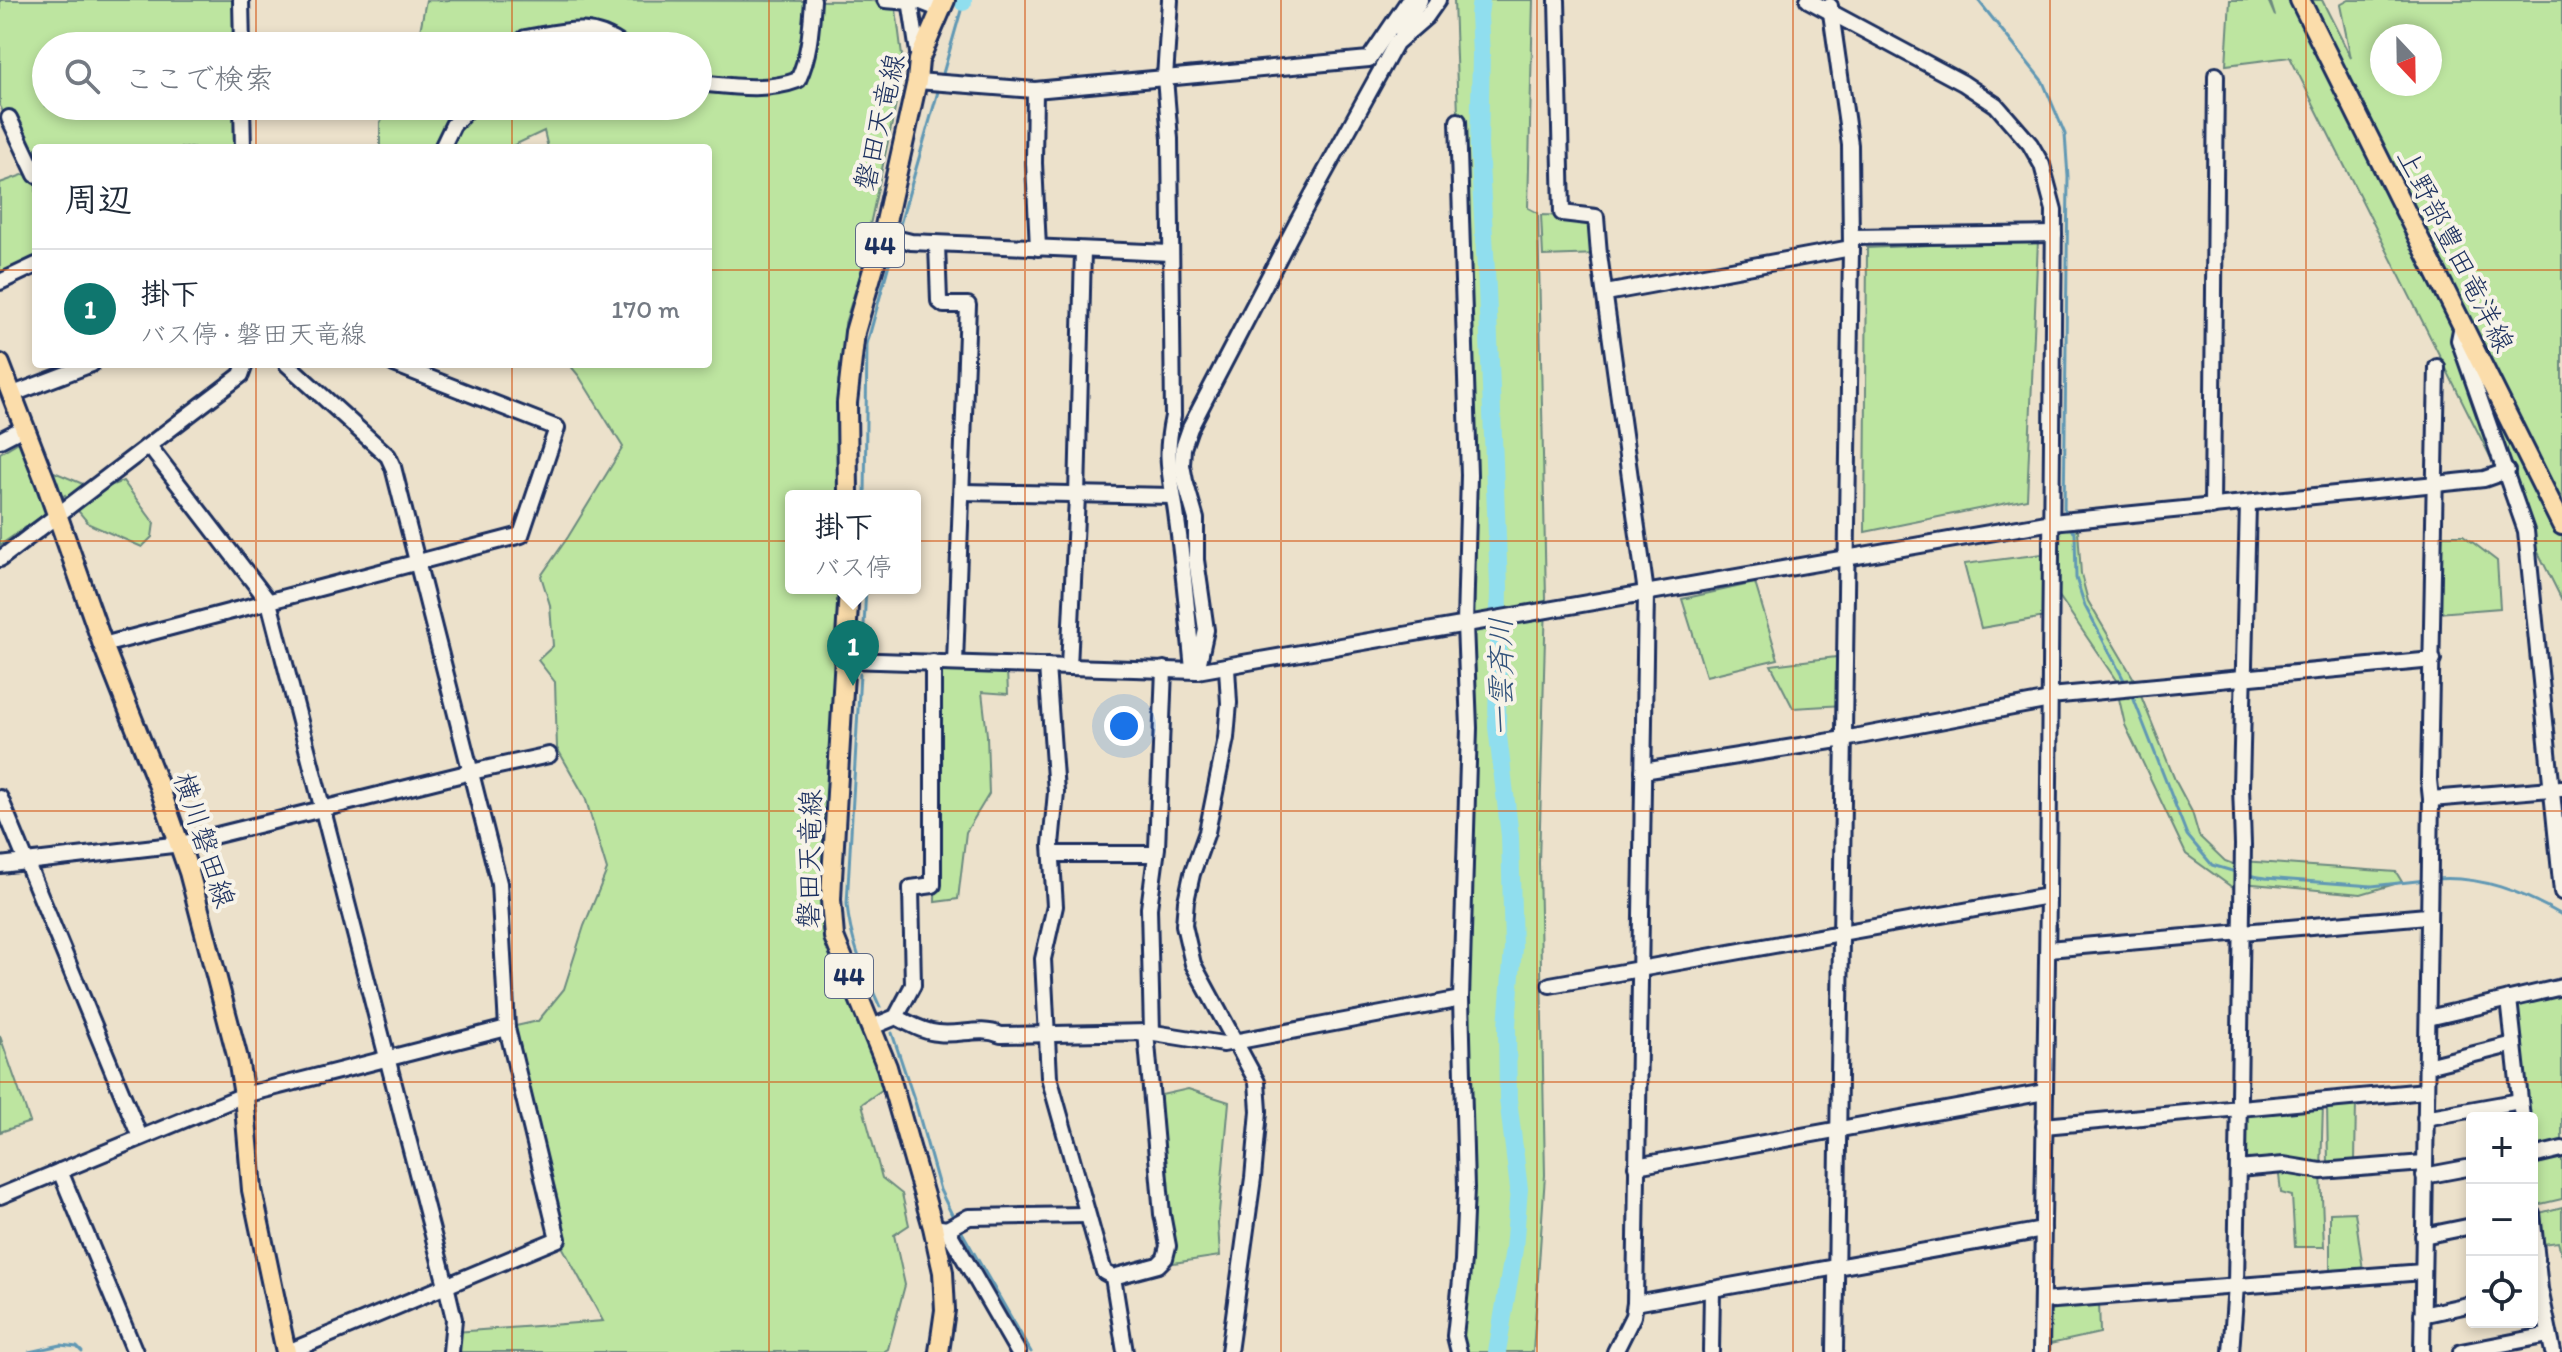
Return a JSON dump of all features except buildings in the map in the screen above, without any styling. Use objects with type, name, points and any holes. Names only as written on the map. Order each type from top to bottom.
[{"type":"main road","name":"上野部豊田竜洋線","points":[[2300,0],[2562,525]]},
{"type":"main road","name":"磐田天竜線","points":[[848,490],[847,403],[855,332],[883,235],[919,60],[943,5]]},
{"type":"main road","name":"横川磐田線","points":[[0,364],[103,645],[181,844],[218,979],[244,1095],[252,1190],[287,1352]]},
{"type":"main road","name":"磐田天竜線","points":[[849,594],[832,922],[840,957],[872,1027],[947,1226],[945,1310],[939,1352]]},
{"type":"street","points":[[241,0],[242,32]]},
{"type":"street","points":[[712,84],[766,86],[785,85],[798,80],[810,46],[813,0]]},
{"type":"street","points":[[885,0],[943,5]]},
{"type":"street","points":[[1170,0],[1165,78],[1170,139],[1173,416],[1167,453],[1195,670]]},
{"type":"street","points":[[917,81],[1035,90],[1369,59],[1409,0]]},
{"type":"street","points":[[1195,670],[1206,630],[1196,560],[1196,519],[1185,481],[1183,448],[1190,428],[1298,221],[1420,0]]},
{"type":"street","points":[[1396,43],[1426,17],[1438,0]]},
{"type":"street","points":[[1557,0],[1562,213],[1596,217],[1646,593],[1635,1303],[1633,1316],[1615,1352]]},
{"type":"street","points":[[1808,0],[1830,6],[1996,105],[2030,144],[2042,165],[2054,210],[2048,949],[2042,1301],[2036,1351]]},
{"type":"street","points":[[912,1],[919,60]]},
{"type":"street","points":[[1830,6],[1850,145],[1851,243],[1835,1352]]},
{"type":"street","points":[[560,32],[578,29],[597,32]]},
{"type":"street","points":[[2212,507],[2216,75]]},
{"type":"street","points":[[1035,90],[1038,248]]},
{"type":"street","points":[[9,118],[32,167]]},
{"type":"street","points":[[242,120],[243,144]]},
{"type":"street","points":[[444,144],[458,120]]},
{"type":"street","points":[[1458,121],[1469,475],[1465,624],[1469,728],[1461,999],[1466,1188],[1463,1261],[1455,1336],[1459,1352]]},
{"type":"street","points":[[1606,293],[1851,243],[2054,234]]},
{"type":"street","points":[[883,235],[937,244],[1170,253]]},
{"type":"street","points":[[937,244],[939,301],[944,305],[968,305],[955,663]]},
{"type":"street","points":[[1069,667],[1083,250]]},
{"type":"street","points":[[0,282],[32,267]]},
{"type":"street","points":[[2462,325],[2459,340],[2526,531],[2557,789],[2562,892]]},
{"type":"street","points":[[2422,1352],[2437,367]]},
{"type":"street","points":[[13,394],[81,368]]},
{"type":"street","points":[[0,559],[241,375],[245,368]]},
{"type":"street","points":[[287,1352],[558,1239],[507,1028],[499,883],[393,467],[388,456],[291,368]]},
{"type":"street","points":[[103,645],[521,535],[557,428],[404,368]]},
{"type":"street","points":[[0,440],[25,427]]},
{"type":"street","points":[[149,446],[269,602],[446,1285],[454,1319],[451,1352]]},
{"type":"street","points":[[847,660],[1195,670],[1227,668],[2052,522],[2484,479],[2507,471]]},
{"type":"street","points":[[962,492],[1173,496]]},
{"type":"street","points":[[2231,1352],[2236,1286],[2243,845],[2241,786],[2248,504]]},
{"type":"street","points":[[1643,771],[1844,739],[2050,698],[2433,660]]},
{"type":"street","points":[[872,1027],[896,1017],[913,985],[911,888],[933,885],[933,662]]},
{"type":"street","points":[[1047,666],[1056,792],[1052,854],[1055,906],[1043,959],[1049,1077],[1104,1272],[1113,1277],[1158,1265],[1165,1258],[1168,1246],[1160,1199],[1149,1032],[1149,908],[1156,854],[1164,669]]},
{"type":"street","points":[[1227,668],[1229,703],[1226,738],[1207,832],[1192,874],[1184,925],[1193,964],[1257,1082],[1259,1111],[1253,1178],[1229,1352]]},
{"type":"street","points":[[0,865],[181,844],[549,755]]},
{"type":"street","points":[[2431,799],[2557,789]]},
{"type":"street","points":[[0,798],[140,1137]]},
{"type":"street","points":[[1052,854],[1156,854]]},
{"type":"street","points":[[1550,985],[2048,896]]},
{"type":"street","points":[[2048,949],[2427,916]]},
{"type":"street","points":[[2428,1018],[2562,987]]},
{"type":"street","points":[[896,1017],[939,1034],[990,1030],[1001,1035],[1149,1032],[1223,1044],[1461,999]]},
{"type":"street","points":[[2509,999],[2521,1112]]},
{"type":"street","points":[[0,1196],[244,1095],[507,1028]]},
{"type":"street","points":[[2427,1066],[2514,1044]]},
{"type":"street","points":[[2044,1126],[2426,1091]]},
{"type":"street","points":[[1636,1166],[2045,1092]]},
{"type":"street","points":[[2425,1118],[2520,1101]]},
{"type":"street","points":[[2538,1155],[2562,1149]]},
{"type":"street","points":[[2238,1169],[2284,1165],[2321,1171],[2466,1167]]},
{"type":"street","points":[[60,1171],[135,1352]]},
{"type":"street","points":[[1018,1352],[947,1226],[969,1217],[1087,1215]]},
{"type":"street","points":[[2423,1236],[2466,1227]]},
{"type":"street","points":[[1635,1303],[2043,1230]]},
{"type":"street","points":[[2042,1301],[2423,1272]]},
{"type":"street","points":[[1113,1277],[1125,1352]]},
{"type":"street","points":[[1711,1352],[1712,1289]]},
{"type":"street","points":[[2538,1297],[2553,1352]]},
{"type":"street","points":[[2422,1315],[2466,1305]]},
{"type":"street","points":[[2461,1352],[2549,1335]]},
{"type":"green space","points":[[0,0],[241,0],[242,32],[32,32],[32,120],[242,120],[243,144],[32,144],[32,167],[0,106]]},
{"type":"green space","points":[[426,0],[895,1],[902,56],[895,109],[866,257],[845,323],[841,490],[785,490],[785,594],[839,594],[822,930],[859,1013],[886,1087],[862,1104],[882,1178],[902,1194],[909,1225],[894,1235],[905,1285],[888,1349],[883,1352],[453,1352],[455,1332],[603,1321],[558,1239],[507,1028],[538,1021],[564,989],[584,926],[607,870],[585,797],[557,748],[555,682],[538,660],[553,646],[550,605],[541,576],[623,447],[572,368],[712,368],[712,144],[547,144],[544,131],[516,144],[380,144],[380,123],[381,120],[712,120],[712,32],[420,32]]},
{"type":"green space","points":[[1454,0],[1533,0],[1528,208],[1538,213],[1546,599],[1539,863],[1545,1175],[1533,1352],[1459,1352],[1463,918],[1463,260]]},
{"type":"green space","points":[[2230,0],[2268,0],[2275,16],[2270,0],[2322,0],[2351,58],[2340,5],[2349,0],[2562,0],[2562,600],[2290,57],[2226,65]]},
{"type":"green space","points":[[32,172],[32,262],[0,278],[0,183]]},
{"type":"green space","points":[[1541,215],[1596,217],[1599,254],[1543,256]]},
{"type":"green space","points":[[2038,240],[2027,499],[1865,532],[1867,248]]},
{"type":"green space","points":[[22,440],[49,470],[83,484],[102,489],[123,481],[154,523],[152,537],[142,547],[89,524],[65,495],[42,516],[0,545],[0,453]]},
{"type":"green space","points":[[2059,527],[2078,530],[2081,574],[2088,601],[2134,679],[2132,684],[2122,689],[2057,593]]},
{"type":"green space","points":[[2435,535],[2463,535],[2497,561],[2500,608],[2438,613]]},
{"type":"green space","points":[[2051,553],[2051,616],[1981,628],[1964,564]]},
{"type":"green space","points":[[1755,583],[1778,659],[1706,676],[1682,599]]},
{"type":"green space","points":[[1845,656],[1844,705],[1793,708],[1771,665]]},
{"type":"green space","points":[[938,669],[1007,670],[1008,694],[982,692],[989,794],[966,832],[958,899],[935,902]]},
{"type":"green space","points":[[2118,694],[2141,696],[2175,780],[2192,812],[2199,836],[2225,861],[2233,864],[2236,882],[2233,888],[2186,854],[2125,725]]},
{"type":"green space","points":[[2243,861],[2396,872],[2402,882],[2361,894],[2242,883]]},
{"type":"green space","points":[[2562,989],[2562,1199],[2538,1205],[2538,1112],[2521,1112],[2509,999]]},
{"type":"green space","points":[[0,1036],[30,1122],[0,1132]]},
{"type":"green space","points":[[1188,1089],[1229,1102],[1218,1224],[1220,1256],[1173,1263],[1157,1096]]},
{"type":"green space","points":[[2356,1101],[2355,1162],[2328,1165],[2327,1104]]},
{"type":"green space","points":[[2323,1105],[2321,1171],[2324,1247],[2295,1247],[2292,1196],[2281,1193],[2278,1166],[2238,1169],[2239,1111]]},
{"type":"green space","points":[[2562,1207],[2562,1256],[2558,1242],[2538,1245],[2538,1213]]},
{"type":"green space","points":[[2355,1212],[2363,1270],[2330,1273],[2330,1213]]},
{"type":"green space","points":[[2099,1300],[2100,1333],[2050,1344],[2049,1305]]},
{"type":"waterway","points":[[942,77],[964,0]]},
{"type":"waterway","name":"一雲斉川","points":[[1481,0],[1479,146],[1499,586],[1497,727],[1510,836],[1513,948],[1507,1026],[1508,1099],[1519,1189],[1514,1249],[1497,1352]]},
{"type":"waterway","points":[[1978,0],[2043,82],[2065,134],[2068,177],[2064,515]]},
{"type":"waterway","points":[[897,235],[939,88]]},
{"type":"waterway","points":[[865,490],[867,344],[895,242]]},
{"type":"waterway","points":[[2066,525],[2075,533],[2076,578],[2085,606],[2125,682]]},
{"type":"waterway","points":[[863,644],[866,594]]},
{"type":"waterway","points":[[860,674],[847,904],[855,944],[880,1007]]},
{"type":"waterway","points":[[2131,692],[2187,835],[2212,865],[2239,873]]},
{"type":"waterway","points":[[2247,875],[2372,886],[2426,880]]},
{"type":"waterway","points":[[2434,879],[2468,880],[2500,887],[2562,915]]},
{"type":"waterway","points":[[892,1033],[940,1190],[955,1221]]},
{"type":"waterway","points":[[959,1227],[1031,1352]]},
{"type":"waterway","points":[[29,1352],[61,1345],[77,1347],[82,1352]]},
{"type":"place","name":"掛下","points":[[853,686]]}]
